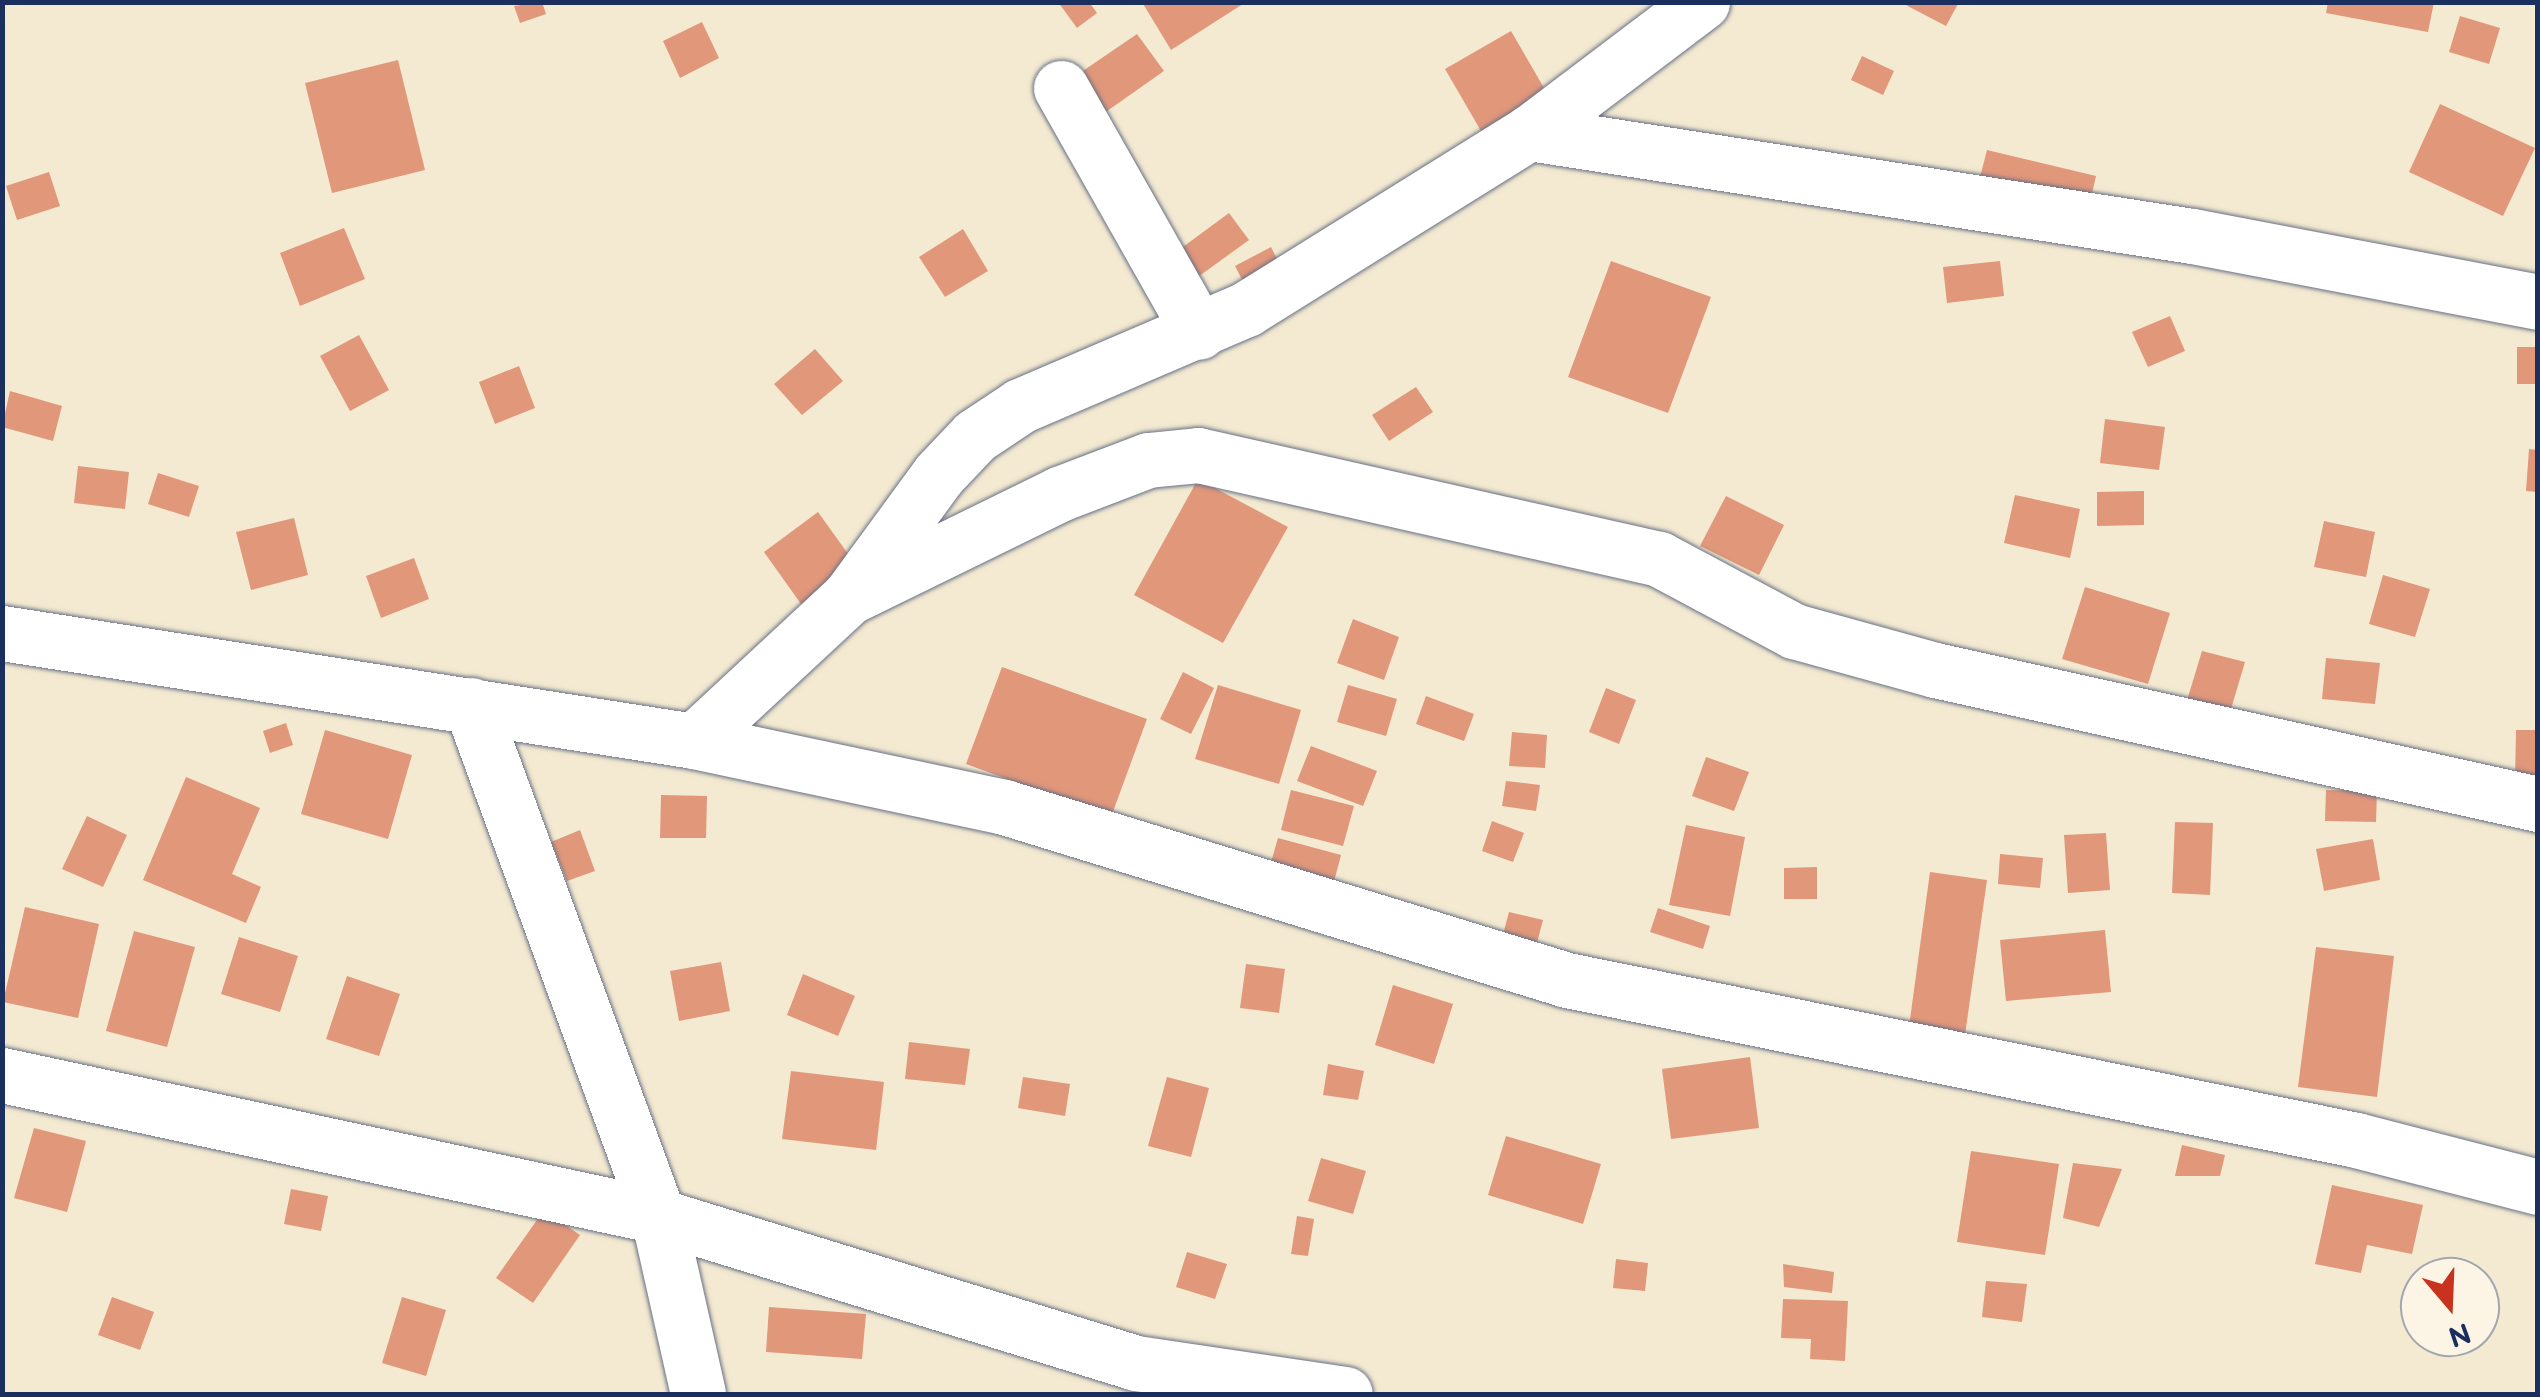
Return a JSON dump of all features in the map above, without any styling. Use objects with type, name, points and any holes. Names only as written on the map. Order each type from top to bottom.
[{"type":"street","points":[[694,741],[849,597],[939,474],[975,436],[1020,406],[1199,332],[1529,134],[1702,2]]},
{"type":"street","points":[[1061,88],[1199,332]]},
{"type":"street","points":[[1529,134],[2192,236],[2538,302]]},
{"type":"street","points":[[849,597],[1059,494],[1148,460],[1198,455],[1659,559],[1794,631],[1935,670],[2538,804]]},
{"type":"street","points":[[2,632],[694,741],[1004,807],[1568,980],[2356,1140],[2538,1187]]},
{"type":"street","points":[[472,705],[658,1216],[698,1394]]},
{"type":"street","points":[[2,1074],[658,1216],[1061,1344],[1136,1363],[1345,1394]]},
{"type":"building","points":[[542,2],[546,14],[520,23],[514,6]]},
{"type":"building","points":[[1058,2],[1089,2],[1097,13],[1077,28]]},
{"type":"building","points":[[1142,2],[1246,2],[1171,50]]},
{"type":"building","points":[[1900,2],[1959,2],[1946,26]]},
{"type":"building","points":[[2328,2],[2434,2],[2428,32],[2326,13]]},
{"type":"building","points":[[2460,16],[2500,28],[2489,64],[2449,52]]},
{"type":"building","points":[[702,22],[719,58],[680,78],[663,41]]},
{"type":"building","points":[[1511,31],[1547,93],[1481,131],[1445,69]]},
{"type":"building","points":[[1137,34],[1164,71],[1100,116],[1074,77]]},
{"type":"building","points":[[1862,56],[1894,71],[1883,95],[1851,80]]},
{"type":"building","points":[[398,60],[425,170],[332,193],[305,83]]},
{"type":"building","points":[[2440,104],[2535,148],[2503,216],[2409,172]]},
{"type":"building","points":[[1987,150],[2096,176],[2088,211],[1978,185]]},
{"type":"building","points":[[49,172],[60,206],[17,220],[6,186]]},
{"type":"building","points":[[1229,213],[1249,240],[1191,282],[1172,255]]},
{"type":"building","points":[[344,228],[365,279],[300,306],[280,253]]},
{"type":"building","points":[[963,229],[988,271],[945,297],[919,257]]},
{"type":"building","points":[[1271,247],[1286,277],[1250,295],[1235,266]]},
{"type":"building","points":[[1611,261],[1711,297],[1668,413],[1568,377]]},
{"type":"building","points":[[2000,261],[2004,296],[1947,303],[1943,267]]},
{"type":"building","points":[[2170,316],[2185,351],[2148,367],[2132,332]]},
{"type":"building","points":[[359,335],[389,390],[350,411],[320,356]]},
{"type":"building","points":[[2517,347],[2538,347],[2538,384],[2517,384]]},
{"type":"building","points":[[815,349],[843,381],[802,415],[774,384]]},
{"type":"building","points":[[519,366],[535,408],[495,424],[479,382]]},
{"type":"building","points":[[1416,387],[1433,412],[1389,441],[1372,415]]},
{"type":"building","points":[[10,391],[62,406],[53,441],[2,427]]},
{"type":"building","points":[[2105,419],[2165,427],[2159,470],[2100,463]]},
{"type":"building","points":[[2529,449],[2538,450],[2538,492],[2526,491]]},
{"type":"building","points":[[78,466],[129,472],[125,509],[74,503]]},
{"type":"building","points":[[158,473],[199,486],[189,517],[148,504]]},
{"type":"building","points":[[1198,479],[1288,527],[1223,643],[1134,595]]},
{"type":"building","points":[[2144,491],[2144,525],[2097,526],[2097,492]]},
{"type":"building","points":[[2015,495],[2080,509],[2070,558],[2004,543]]},
{"type":"building","points":[[1726,496],[1784,525],[1759,575],[1700,546]]},
{"type":"building","points":[[818,512],[861,572],[806,611],[764,552]]},
{"type":"building","points":[[294,518],[308,575],[251,590],[236,532]]},
{"type":"building","points":[[2324,521],[2375,532],[2366,577],[2314,567]]},
{"type":"building","points":[[414,558],[429,599],[381,618],[366,576]]},
{"type":"building","points":[[2383,575],[2430,589],[2415,637],[2369,624]]},
{"type":"building","points":[[2085,587],[2170,613],[2148,684],[2062,659]]},
{"type":"building","points":[[1353,619],[1399,637],[1384,680],[1337,663]]},
{"type":"building","points":[[2202,651],[2245,662],[2228,719],[2185,707]]},
{"type":"building","points":[[2326,658],[2380,663],[2375,704],[2322,699]]},
{"type":"building","points":[[1002,667],[1147,719],[1111,817],[966,764]]},
{"type":"building","points":[[1183,672],[1214,688],[1191,734],[1160,719]]},
{"type":"building","points":[[1218,685],[1301,710],[1279,784],[1195,759]]},
{"type":"building","points":[[1348,685],[1397,699],[1386,736],[1337,722]]},
{"type":"building","points":[[1606,688],[1636,700],[1619,744],[1589,732]]},
{"type":"building","points":[[1426,696],[1474,714],[1464,741],[1416,724]]},
{"type":"building","points":[[286,723],[293,745],[270,753],[263,731]]},
{"type":"building","points":[[325,730],[412,755],[388,839],[301,814]]},
{"type":"building","points":[[2516,730],[2538,730],[2538,781],[2515,781]]},
{"type":"building","points":[[1512,732],[1547,735],[1545,768],[1509,766]]},
{"type":"building","points":[[1311,746],[1377,771],[1363,806],[1297,781]]},
{"type":"building","points":[[1706,757],[1749,772],[1734,811],[1692,796]]},
{"type":"building","points":[[186,777],[260,808],[232,874],[261,887],[246,923],[143,880]]},
{"type":"building","points":[[1506,781],[1540,785],[1536,811],[1502,806]]},
{"type":"building","points":[[1291,790],[1354,806],[1343,846],[1281,830]]},
{"type":"building","points":[[2326,790],[2377,791],[2376,822],[2325,821]]},
{"type":"building","points":[[661,795],[707,796],[706,838],[660,838]]},
{"type":"building","points":[[87,816],[127,835],[103,887],[62,869]]},
{"type":"building","points":[[1492,821],[1524,833],[1513,862],[1482,851]]},
{"type":"building","points":[[2175,822],[2213,823],[2210,895],[2172,893]]},
{"type":"building","points":[[1686,825],[1745,837],[1730,916],[1669,905]]},
{"type":"building","points":[[580,830],[595,871],[567,881],[551,842]]},
{"type":"building","points":[[2106,833],[2110,890],[2068,893],[2064,835]]},
{"type":"building","points":[[1278,838],[1341,855],[1331,893],[1267,876]]},
{"type":"building","points":[[2373,839],[2380,880],[2324,891],[2316,849]]},
{"type":"building","points":[[2000,854],[2043,858],[2040,888],[1998,884]]},
{"type":"building","points":[[1817,867],[1817,899],[1784,899],[1784,868]]},
{"type":"building","points":[[1930,872],[1987,880],[1962,1056],[1906,1049]]},
{"type":"building","points":[[25,907],[99,924],[78,1018],[3,1002]]},
{"type":"building","points":[[1658,908],[1710,926],[1703,949],[1650,932]]},
{"type":"building","points":[[1509,912],[1543,920],[1534,954],[1500,946]]},
{"type":"building","points":[[2105,930],[2111,992],[2006,1001],[2000,940]]},
{"type":"building","points":[[134,931],[195,947],[167,1047],[106,1031]]},
{"type":"building","points":[[239,937],[298,956],[280,1012],[221,994]]},
{"type":"building","points":[[2316,947],[2394,956],[2377,1097],[2298,1087]]},
{"type":"building","points":[[721,962],[730,1011],[679,1021],[670,971]]},
{"type":"building","points":[[1246,964],[1285,969],[1279,1013],[1240,1008]]},
{"type":"building","points":[[803,974],[855,996],[838,1036],[787,1015]]},
{"type":"building","points":[[347,976],[400,994],[379,1056],[326,1039]]},
{"type":"building","points":[[1393,985],[1453,1004],[1434,1064],[1375,1045]]},
{"type":"building","points":[[909,1042],[970,1049],[965,1085],[905,1079]]},
{"type":"building","points":[[1750,1057],[1759,1128],[1671,1139],[1662,1069]]},
{"type":"building","points":[[1328,1064],[1364,1071],[1358,1100],[1323,1095]]},
{"type":"building","points":[[791,1071],[884,1082],[876,1150],[782,1139]]},
{"type":"building","points":[[1023,1077],[1070,1084],[1065,1116],[1018,1108]]},
{"type":"building","points":[[1167,1077],[1209,1088],[1191,1157],[1148,1146]]},
{"type":"building","points":[[34,1128],[86,1141],[67,1212],[14,1198]]},
{"type":"building","points":[[1506,1136],[1601,1164],[1583,1224],[1488,1195]]},
{"type":"building","points":[[2182,1145],[2225,1155],[2220,1176],[2175,1176]]},
{"type":"building","points":[[1971,1151],[2059,1164],[2045,1255],[1957,1242]]},
{"type":"building","points":[[1321,1158],[1366,1171],[1353,1214],[1308,1201]]},
{"type":"building","points":[[2073,1163],[2122,1169],[2099,1227],[2063,1218]]},
{"type":"building","points":[[2332,1185],[2423,1205],[2412,1254],[2367,1245],[2361,1273],[2315,1264]]},
{"type":"building","points":[[291,1189],[328,1196],[321,1231],[284,1224]]},
{"type":"building","points":[[544,1210],[580,1235],[533,1303],[496,1278]]},
{"type":"building","points":[[1297,1216],[1314,1219],[1308,1256],[1291,1254]]},
{"type":"building","points":[[1187,1252],[1227,1264],[1215,1299],[1176,1287]]},
{"type":"building","points":[[1616,1259],[1648,1263],[1645,1291],[1613,1288]]},
{"type":"building","points":[[1783,1264],[1834,1272],[1832,1293],[1784,1287]]},
{"type":"building","points":[[1986,1281],[2027,1284],[2022,1322],[1982,1317]]},
{"type":"building","points":[[112,1297],[154,1312],[140,1350],[98,1335]]},
{"type":"building","points":[[402,1297],[446,1310],[426,1376],[382,1363]]},
{"type":"building","points":[[1783,1299],[1848,1301],[1845,1361],[1810,1359],[1811,1339],[1781,1338]]},
{"type":"building","points":[[769,1307],[866,1314],[862,1359],[766,1352]]}]
